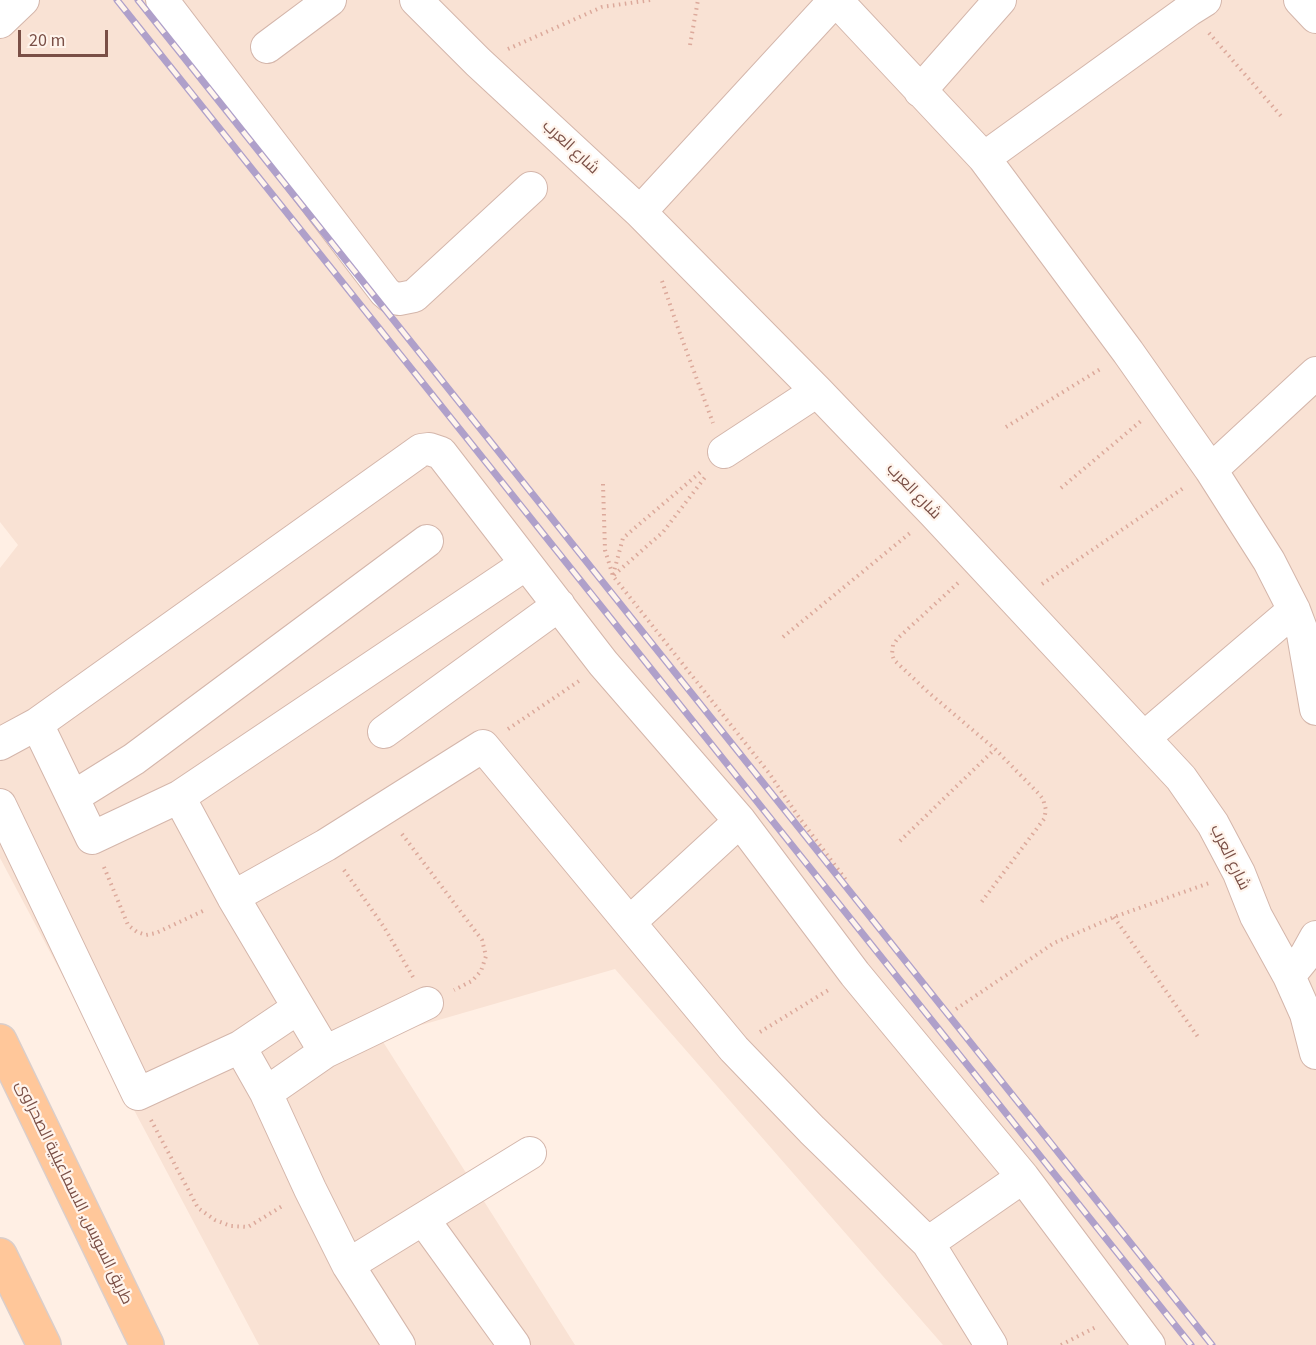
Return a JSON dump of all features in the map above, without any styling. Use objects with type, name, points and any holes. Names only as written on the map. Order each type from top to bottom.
[{"type":"main road","name":"طريق السويس, الاسماعيلية الصحراوى","points":[[0,1041],[147,1345]]},
{"type":"main road","points":[[0,1255],[44,1345]]},
{"type":"street","points":[[0,22],[23,0]]},
{"type":"street","points":[[162,0],[391,297],[414,296],[531,188]]},
{"type":"street","points":[[267,47],[330,0]]},
{"type":"street","name":"شارع العرب","points":[[416,0],[478,62],[640,212],[817,391],[981,562],[1181,778],[1213,824],[1239,873],[1256,916],[1289,976],[1306,1014],[1316,1053]]},
{"type":"street","points":[[640,212],[835,0],[984,158],[1128,352],[1211,470],[1269,561],[1304,625],[1316,709]]},
{"type":"street","points":[[920,91],[1000,0]]},
{"type":"street","points":[[1300,0],[1316,17]]},
{"type":"street","points":[[984,158],[1197,5]]},
{"type":"street","points":[[1211,470],[1316,373]]},
{"type":"street","points":[[724,452],[817,391]]},
{"type":"street","points":[[0,744],[37,724],[421,450],[429,449],[441,453],[603,663],[740,821],[855,974],[1023,1177],[1149,1345]]},
{"type":"street","points":[[73,797],[134,759],[427,541]]},
{"type":"street","points":[[37,724],[92,838],[179,797],[526,564]]},
{"type":"street","points":[[384,732],[559,605]]},
{"type":"street","points":[[1145,737],[1304,625]]},
{"type":"street","points":[[233,897],[326,845],[483,746],[734,1049],[812,1130],[928,1243],[991,1345]]},
{"type":"street","points":[[179,797],[233,897],[325,1052]]},
{"type":"street","points":[[0,805],[138,1094],[240,1047],[298,1008]]},
{"type":"street","points":[[630,922],[740,821]]},
{"type":"street","points":[[1289,976],[1306,955],[1316,937]]},
{"type":"street","points":[[266,1093],[325,1052],[427,1002]]},
{"type":"street","points":[[240,1047],[266,1093],[348,1265],[399,1345]]},
{"type":"street","points":[[348,1265],[530,1153]]},
{"type":"street","points":[[928,1243],[1023,1177]]},
{"type":"street","points":[[423,1219],[514,1345]]},
{"type":"path","points":[[478,62],[602,7],[651,0]]},
{"type":"path","points":[[690,45],[698,0]]},
{"type":"path","points":[[1197,5],[1281,116]]},
{"type":"path","points":[[660,276],[724,452]]},
{"type":"path","points":[[1006,428],[1128,352]]},
{"type":"path","points":[[1061,488],[1163,403]]},
{"type":"path","points":[[613,576],[663,532],[724,452]]},
{"type":"path","points":[[613,576],[623,538],[724,452]]},
{"type":"path","points":[[1017,601],[1211,470]]},
{"type":"path","points":[[603,484],[605,550],[613,576],[769,773],[846,880]]},
{"type":"path","points":[[783,637],[934,513]]},
{"type":"path","points":[[980,904],[1044,819],[1046,810],[1043,800],[996,749],[928,692],[894,660],[892,654],[893,645],[898,638],[981,562]]},
{"type":"path","points":[[483,746],[559,696],[603,663]]},
{"type":"path","points":[[900,841],[996,749]]},
{"type":"path","points":[[326,845],[384,927],[427,1002],[472,981],[481,971],[486,956],[482,940],[382,808]]},
{"type":"path","points":[[92,838],[128,925],[137,932],[146,935],[156,933],[233,897]]},
{"type":"path","points":[[956,1009],[1054,943],[1114,917],[1239,873]]},
{"type":"path","points":[[1114,917],[1198,1037]]},
{"type":"path","points":[[734,1049],[855,974]]},
{"type":"path","points":[[138,1094],[198,1208],[215,1220],[231,1226],[248,1227],[310,1189]]},
{"type":"path","points":[[1061,1345],[1124,1313]]},
{"type":"shaded area","points":[[0,0],[1316,0],[1316,1345],[943,1345],[615,969],[380,1037],[575,1345],[259,1345],[0,858],[0,568],[18,545],[0,522]]},
{"type":"railway","points":[[117,0],[1191,1345]]},
{"type":"railway","points":[[138,0],[1212,1345]]}]
